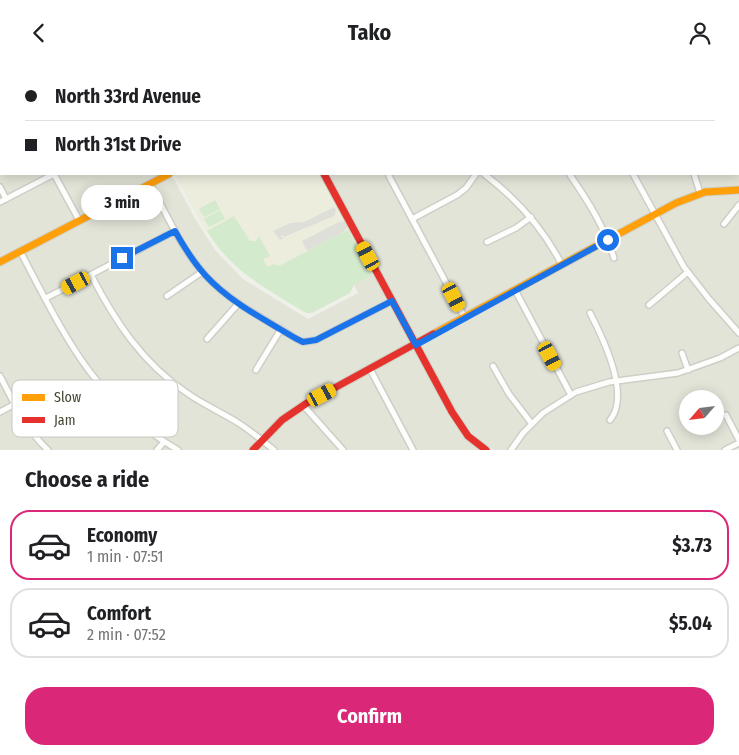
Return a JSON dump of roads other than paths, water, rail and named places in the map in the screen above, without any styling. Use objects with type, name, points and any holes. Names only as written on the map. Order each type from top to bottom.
[{"type":"street","points":[[0,202],[52,175]]},
{"type":"street","points":[[55,175],[79,220]]},
{"type":"street","points":[[0,262],[166,175]]},
{"type":"street","points":[[325,175],[460,426],[468,436],[486,450]]},
{"type":"street","points":[[412,219],[457,195],[466,188],[475,175]]},
{"type":"street","points":[[485,175],[511,196],[531,217],[552,245],[562,265]]},
{"type":"street","points":[[570,175],[590,205],[608,240],[614,258]]},
{"type":"street","points":[[635,175],[688,272],[739,333]]},
{"type":"street","points":[[694,175],[700,193]]},
{"type":"street","points":[[389,176],[465,318]]},
{"type":"street","points":[[150,184],[175,231],[202,272],[238,304],[303,342],[316,340],[392,301]]},
{"type":"street","points":[[0,187],[6,199]]},
{"type":"street","points":[[254,450],[282,420],[303,405],[655,214],[700,193],[721,189],[739,190]]},
{"type":"street","points":[[724,224],[739,205]]},
{"type":"street","points":[[487,242],[516,228],[531,217]]},
{"type":"street","points":[[46,298],[175,231]]},
{"type":"street","points":[[20,251],[65,335],[95,380]]},
{"type":"street","points":[[167,296],[202,272]]},
{"type":"street","points":[[649,305],[688,272]]},
{"type":"street","points":[[91,275],[119,326],[152,365],[170,380]]},
{"type":"street","points":[[515,290],[571,395]]},
{"type":"street","points":[[207,339],[238,304]]},
{"type":"street","points":[[590,313],[608,351],[615,381],[616,407],[614,415],[610,419]]},
{"type":"street","points":[[256,370],[281,329]]},
{"type":"street","points":[[511,450],[532,424],[551,407],[571,395],[615,381],[672,374],[688,370],[729,355],[739,348]]},
{"type":"street","points":[[682,353],[688,370]]},
{"type":"street","points":[[493,366],[509,394],[532,424]]},
{"type":"street","points":[[370,369],[413,450]]},
{"type":"street","points":[[0,376],[12,398]]},
{"type":"street","points":[[178,387],[187,394],[239,423],[274,450]]},
{"type":"street","points":[[303,405],[343,450]]},
{"type":"street","points":[[0,412],[12,406]]},
{"type":"street","points":[[725,450],[739,441],[726,415]]},
{"type":"street","points":[[667,431],[677,450]]},
{"type":"street","points":[[36,437],[48,450]]},
{"type":"street","points":[[157,437],[178,450]]},
{"type":"street","points":[[157,450],[164,442]]}]
